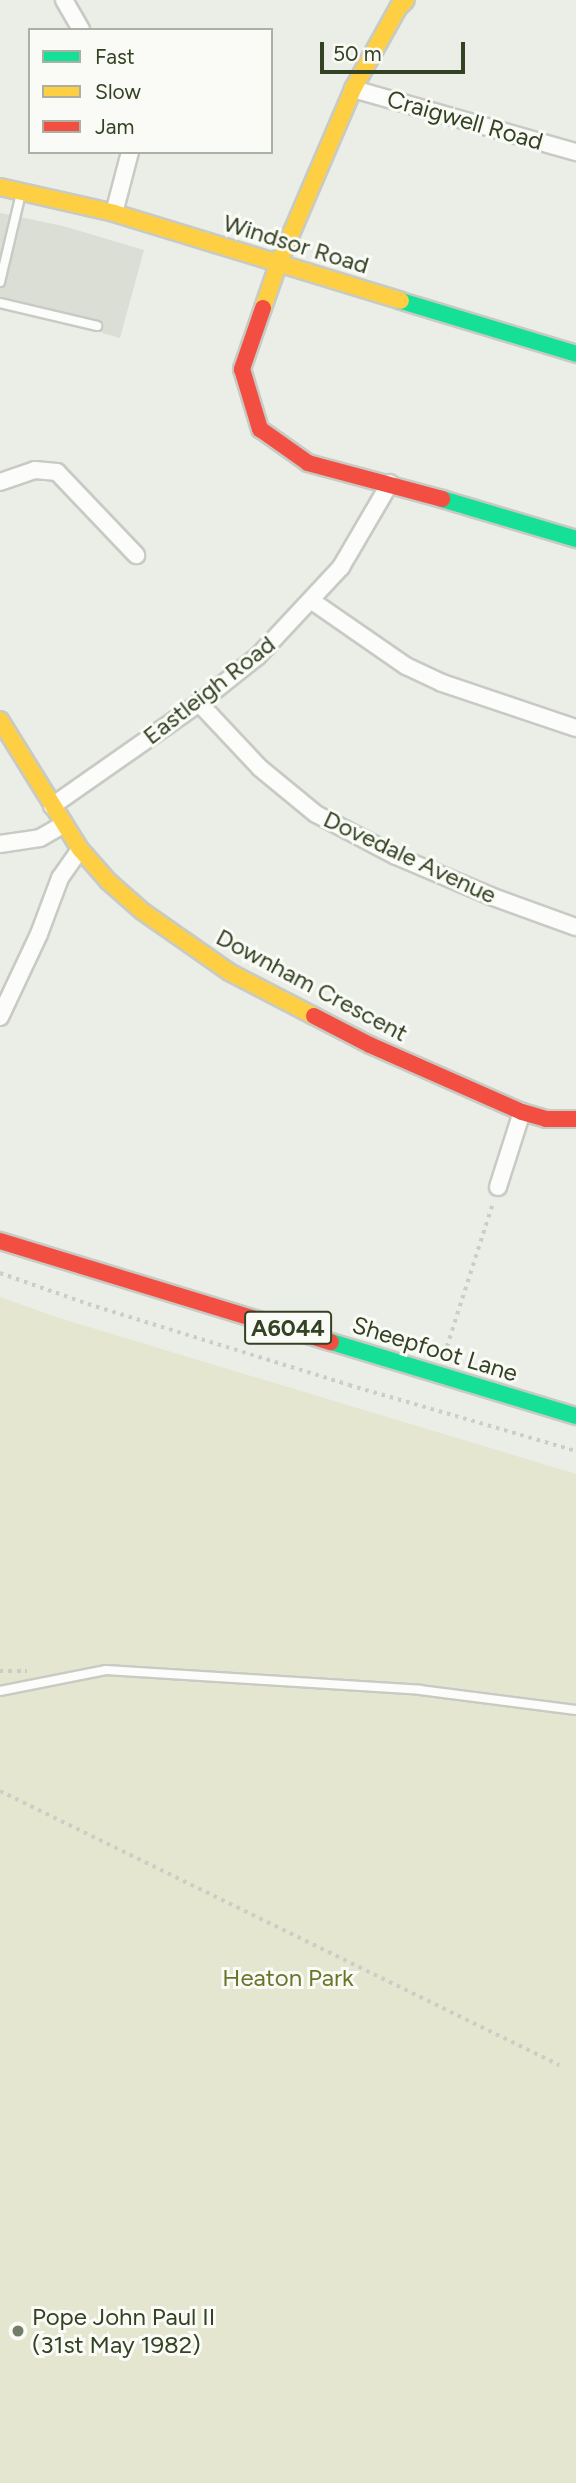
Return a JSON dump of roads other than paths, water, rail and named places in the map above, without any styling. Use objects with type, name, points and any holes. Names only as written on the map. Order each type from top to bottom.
[{"type":"street","points":[[64,0],[80,28]]},
{"type":"street","points":[[406,0],[398,8],[353,89],[279,262],[242,369],[260,429],[308,463],[390,483],[576,539]]},
{"type":"street","name":"Craigwell Road","points":[[353,89],[576,152]]},
{"type":"street","points":[[114,213],[129,154]]},
{"type":"street","name":"Windsor Road","points":[[0,187],[114,213],[576,354]]},
{"type":"street","points":[[0,482],[35,470],[57,472],[136,555]]},
{"type":"street","name":"Eastleigh Road","points":[[52,806],[199,704],[258,656],[341,567],[390,483]]},
{"type":"street","points":[[312,601],[407,666],[442,683],[576,728]]},
{"type":"street","name":"Dovedale Avenue","points":[[199,704],[260,768],[316,814],[396,856],[493,897],[576,927]]},
{"type":"street","name":"Downham Crescent","points":[[0,720],[80,849],[108,881],[142,911],[229,972],[370,1045],[522,1112],[545,1119],[576,1119]]},
{"type":"street","points":[[0,844],[40,838],[64,824]]},
{"type":"street","points":[[0,1017],[39,934],[60,878],[80,849]]},
{"type":"street","points":[[498,1187],[522,1112]]},
{"type":"street","name":"Sheepfoot Lane","points":[[0,1241],[576,1416]]},
{"type":"lane","points":[[0,282],[21,190]]},
{"type":"lane","points":[[0,303],[97,326]]},
{"type":"lane","points":[[0,1691],[106,1670],[420,1690],[576,1710]]},
{"type":"place","name":"Pope John Paul II (31st May 1982)","points":[[18,2331]]},
{"type":"park label","name":"Heaton Park","points":[[288,1978]]}]
